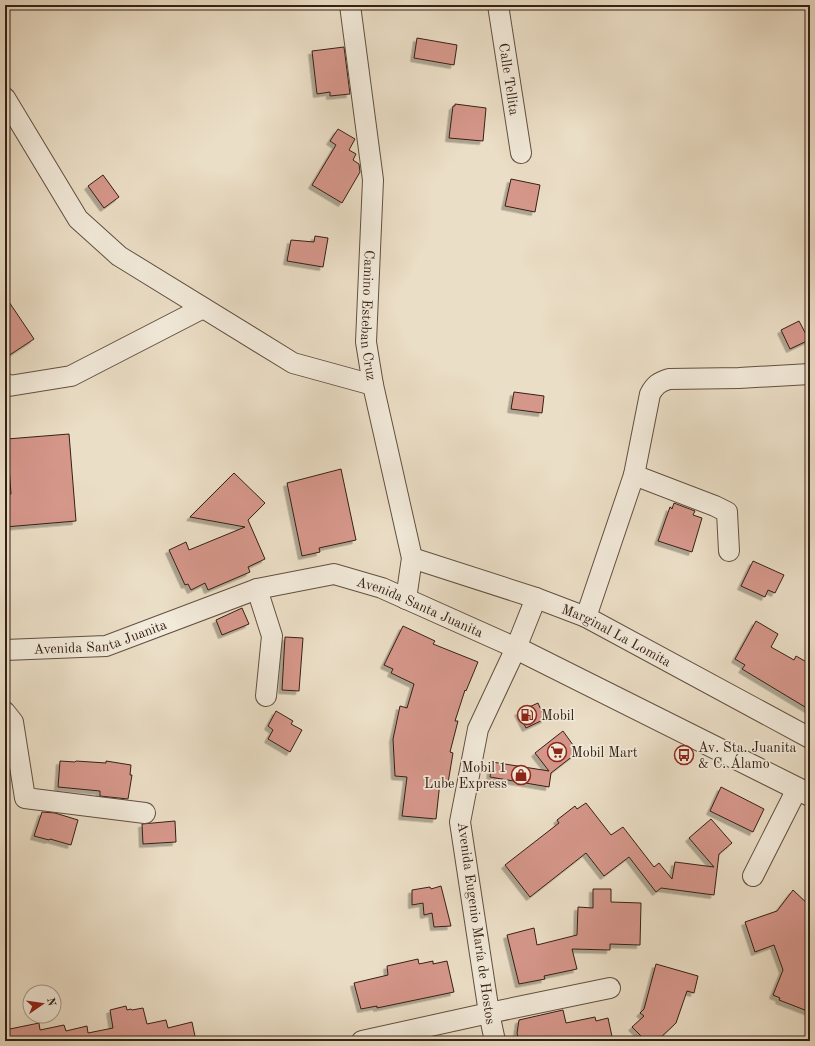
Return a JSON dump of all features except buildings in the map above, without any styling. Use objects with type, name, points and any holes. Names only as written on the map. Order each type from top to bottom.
[{"type":"street","name":"Camino Esteban Cruz","points":[[350,5],[373,180],[366,342],[373,385],[412,558],[406,599]]},
{"type":"street","name":"Calle Tellita","points":[[498,5],[521,153]]},
{"type":"street","points":[[5,98],[78,219],[119,256],[293,363],[373,385]]},
{"type":"street","points":[[5,383],[9,386],[71,376],[203,308]]},
{"type":"street","points":[[586,617],[634,475],[650,394],[655,385],[661,381],[669,379],[810,374]]},
{"type":"street","points":[[634,475],[716,506],[727,512],[728,551]]},
{"type":"street","name":"Marginal La Lomita","points":[[412,558],[536,598],[586,617],[810,738]]},
{"type":"street","name":"Avenida Santa Juanita","points":[[5,650],[106,646],[258,589],[334,574],[382,588],[516,648],[803,792]]},
{"type":"street","points":[[258,589],[272,636],[266,696]]},
{"type":"street","name":"Avenida Eugenio María de Hostos","points":[[495,1041],[489,1013],[460,822],[478,729],[516,648],[536,598]]},
{"type":"street","points":[[5,712],[13,722],[24,798],[145,813]]},
{"type":"street","points":[[753,876],[803,792]]},
{"type":"street","points":[[362,1041],[610,988]]},
{"type":"place","name":"Mobil","points":[[527,715]]},
{"type":"place","name":"Mobil Mart","points":[[557,752]]},
{"type":"place","name":"Av. Sta. Juanita & C. Álamo","points":[[684,755]]},
{"type":"place","name":"Mobil 1 Lube Express","points":[[521,775]]}]
